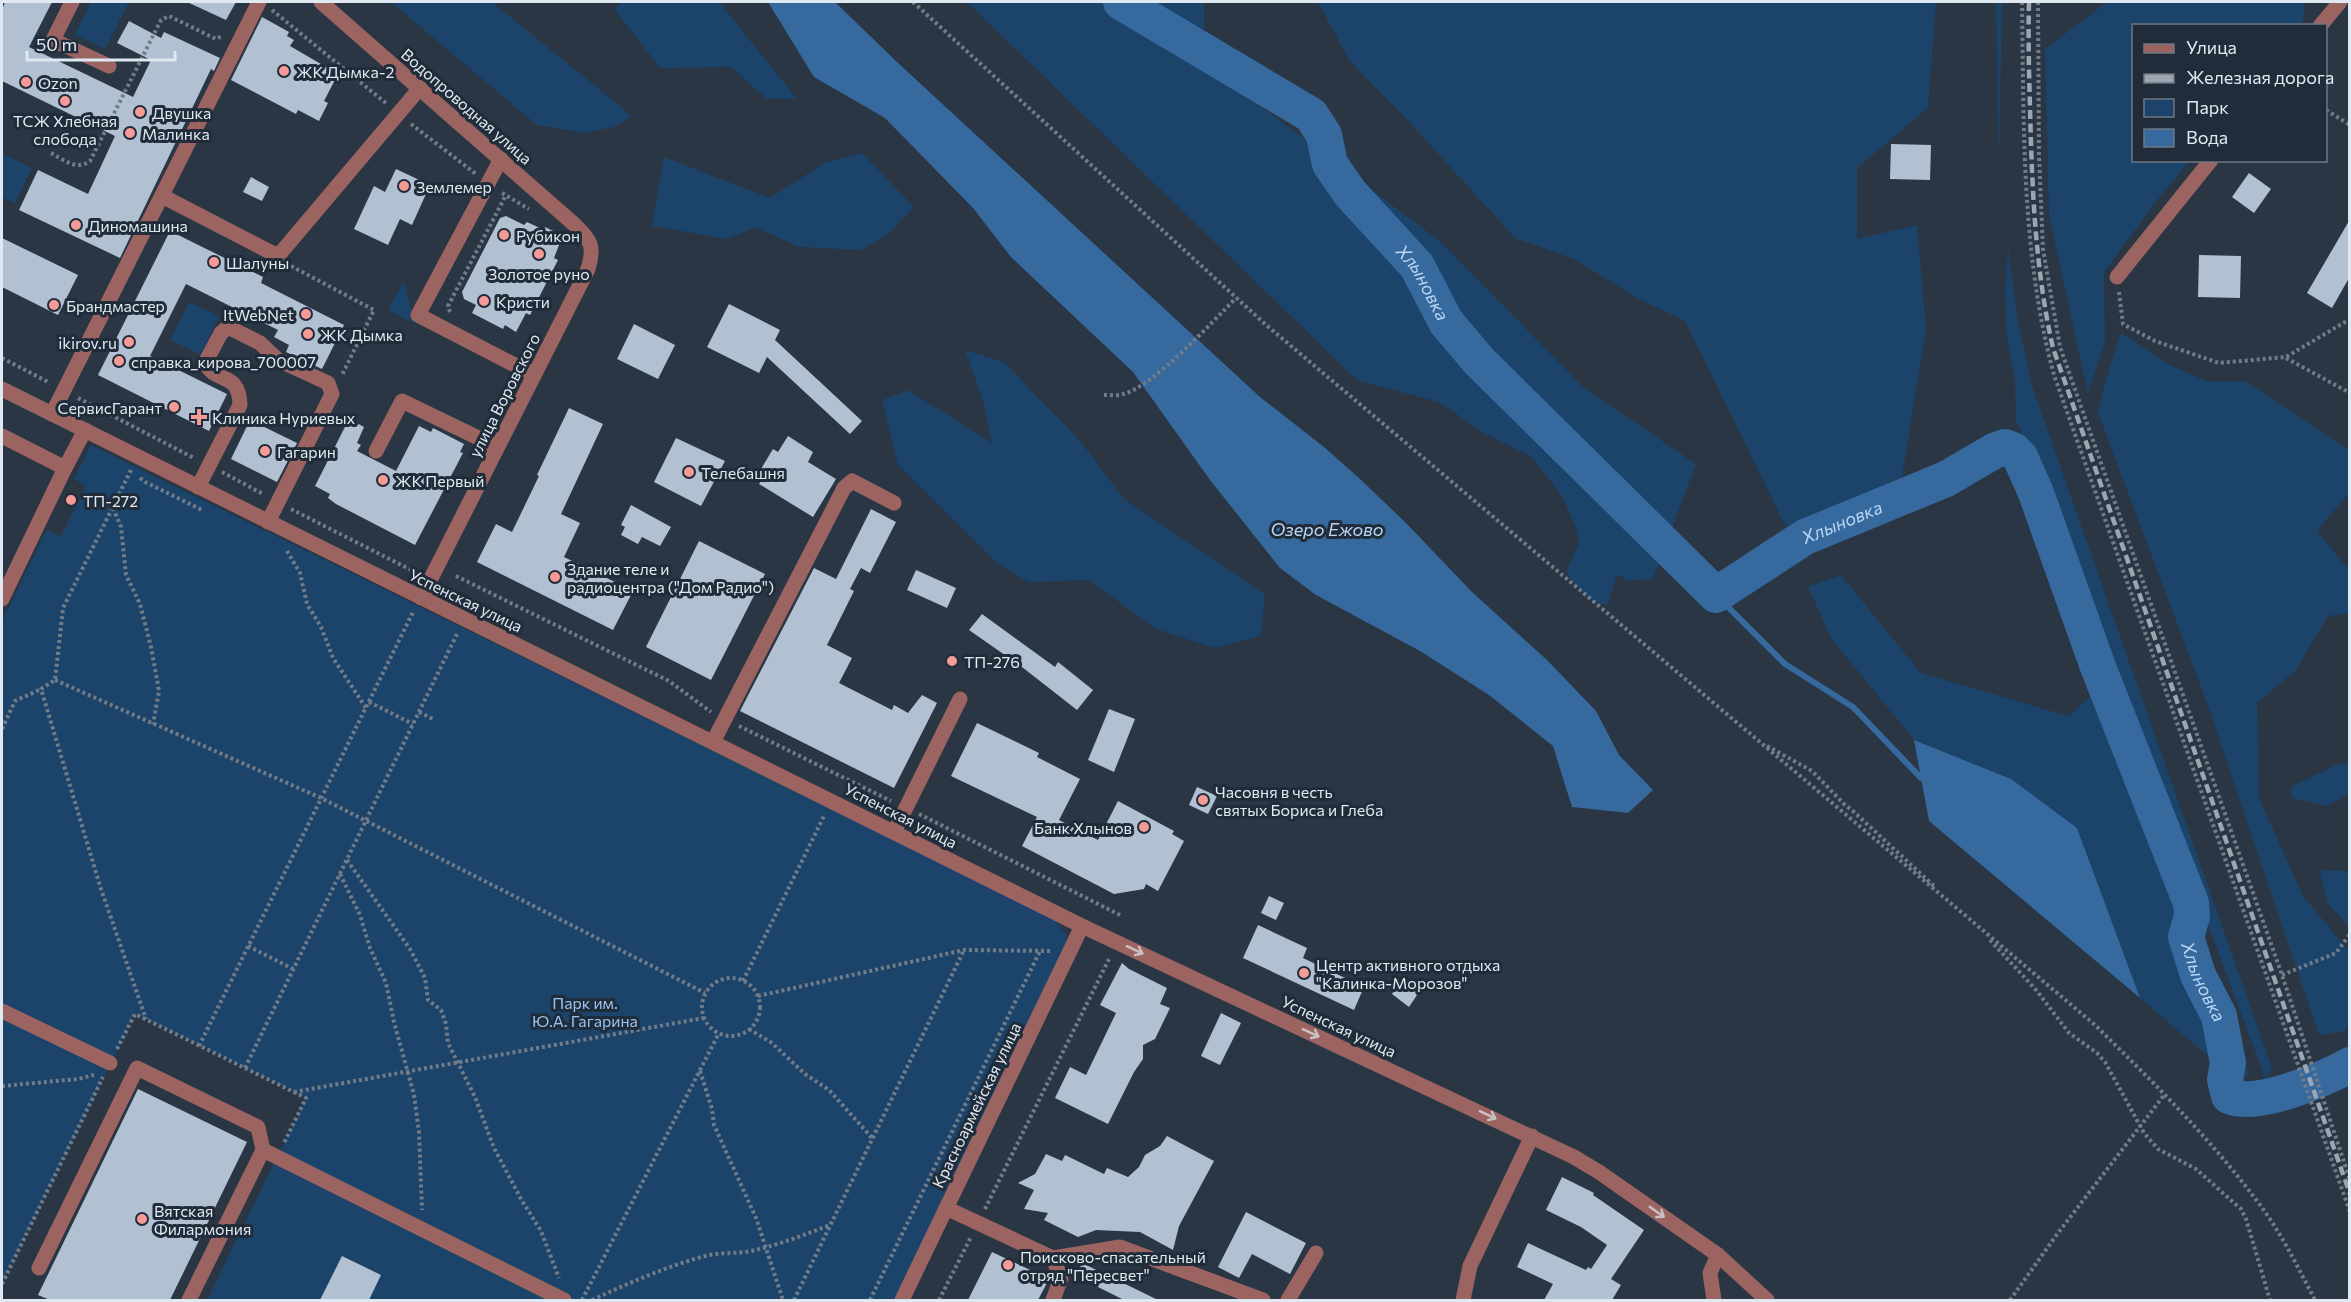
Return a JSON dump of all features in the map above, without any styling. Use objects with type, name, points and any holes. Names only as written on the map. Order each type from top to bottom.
[{"type":"street","points":[[72,2],[53,40],[109,66]]},
{"type":"street","name":"Водопроводная улица","points":[[321,2],[589,238]]},
{"type":"street","points":[[2322,24],[2340,2]]},
{"type":"street","points":[[52,414],[162,196],[265,5]]},
{"type":"street","points":[[162,196],[278,256],[420,88]]},
{"type":"street","points":[[501,159],[418,315],[534,375]]},
{"type":"street","points":[[2117,277],[2209,162]]},
{"type":"street","name":"улица Воровского","points":[[421,598],[588,269],[593,254],[589,238]]},
{"type":"street","points":[[198,487],[240,405],[239,391],[233,382],[209,370],[205,363],[221,333],[228,327],[260,343],[278,360],[328,383],[332,394],[268,522]]},
{"type":"street","name":"Успенская улица","points":[[2,389],[1082,926],[1532,1136],[1599,1172],[1718,1255],[1767,1300]]},
{"type":"street","points":[[376,450],[402,401],[498,447]]},
{"type":"street","points":[[2,599],[85,430]]},
{"type":"street","points":[[2,436],[65,468]]},
{"type":"street","points":[[713,742],[844,488],[852,482],[894,503]]},
{"type":"street","points":[[894,832],[960,699]]},
{"type":"street","name":"Красноармейская улица","points":[[902,1300],[1082,926]]},
{"type":"street","points":[[2,1011],[110,1063]]},
{"type":"street","points":[[39,1268],[137,1068],[258,1127],[270,1153],[564,1300]]},
{"type":"street","points":[[1463,1300],[1470,1266],[1532,1136]]},
{"type":"street","points":[[189,1300],[270,1153]]},
{"type":"street","points":[[946,1208],[1053,1258],[1120,1247],[1263,1300]]},
{"type":"street","points":[[1288,1300],[1316,1253]]},
{"type":"street","points":[[1714,1300],[1710,1273],[1718,1255]]},
{"type":"street","points":[[1053,1258],[1061,1278],[1053,1300]]},
{"type":"path","points":[[913,2],[1236,298],[2095,1025],[2165,1094],[2221,1155],[2261,1206],[2293,1258],[2315,1300]]},
{"type":"path","points":[[2022,2],[2030,250],[2037,303],[2047,350],[2349,1212]]},
{"type":"path","points":[[2037,2],[2043,249],[2060,347],[2282,975],[2349,1179]]},
{"type":"path","points":[[265,5],[488,183],[534,212]]},
{"type":"path","points":[[51,153],[78,166],[84,166],[90,161],[160,20],[169,16],[216,39],[222,36],[226,28]]},
{"type":"path","points":[[2327,111],[2349,125]]},
{"type":"path","points":[[450,314],[448,306],[506,195]]},
{"type":"path","points":[[278,256],[287,264],[374,310],[332,394]]},
{"type":"path","points":[[2117,277],[2123,324],[2155,341],[2219,363],[2286,357],[2349,319]]},
{"type":"path","points":[[1104,395],[1123,394],[1143,386],[1196,339],[1236,298]]},
{"type":"path","points":[[2286,357],[2349,393]]},
{"type":"path","points":[[55,680],[63,608],[132,469]]},
{"type":"path","points":[[112,507],[121,526],[126,575],[140,604],[157,680],[159,691],[153,724]]},
{"type":"path","points":[[289,552],[300,573],[307,604],[321,627],[333,658],[366,708]]},
{"type":"path","points":[[456,576],[669,681],[705,710],[1122,916]]},
{"type":"path","points":[[199,1046],[421,598]]},
{"type":"path","points":[[245,1068],[461,628]]},
{"type":"path","points":[[2,729],[15,700],[55,680]]},
{"type":"path","points":[[55,680],[321,798],[705,993]]},
{"type":"path","points":[[41,689],[100,885],[146,1020]]},
{"type":"path","points":[[369,702],[413,724]]},
{"type":"path","points":[[419,712],[435,720]]},
{"type":"path","points":[[1762,744],[1812,771],[1845,805],[1975,924],[2037,991],[2069,1033],[2097,1053],[2105,1062],[2141,1126],[2158,1149],[2196,1169],[2241,1209],[2270,1300]]},
{"type":"path","points":[[743,981],[831,800]]},
{"type":"path","points":[[347,860],[410,949],[425,978],[428,1000],[441,1010],[446,1024],[448,1043],[475,1097],[494,1148],[541,1231],[561,1282]]},
{"type":"path","points":[[340,873],[360,915],[370,948],[386,983],[408,1071],[419,1132],[422,1229]]},
{"type":"path","points":[[2282,975],[2336,953],[2349,934]]},
{"type":"path","points":[[248,946],[293,969]]},
{"type":"path","points":[[758,996],[964,950],[1069,951]]},
{"type":"path","points":[[794,1300],[964,950]]},
{"type":"path","points":[[870,1300],[1040,951]]},
{"type":"path","points":[[939,1300],[1111,956]]},
{"type":"path","points":[[735,978],[743,981],[749,984],[758,996],[759,1014],[749,1029],[735,1035],[719,1033],[704,1018],[702,1001],[705,993],[717,981],[735,978]]},
{"type":"path","points":[[110,1063],[135,1014],[306,1098],[270,1153]]},
{"type":"path","points":[[293,1092],[704,1018]]},
{"type":"path","points":[[749,1029],[772,1043],[805,1074],[829,1090],[873,1139]]},
{"type":"path","points":[[582,1300],[719,1033]]},
{"type":"path","points":[[2,1086],[78,1079],[106,1071],[2,1284]]},
{"type":"path","points":[[700,1071],[712,1109],[714,1125],[756,1218],[783,1300]]},
{"type":"path","points":[[2010,1300],[2058,1233],[2165,1094]]},
{"type":"path","points":[[592,1300],[631,1281],[707,1255],[765,1247],[831,1224]]},
{"type":"path","points":[[2,1270],[4,1278]]},
{"type":"green space","points":[[91,2],[129,2],[105,49],[75,35]]},
{"type":"green space","points":[[391,2],[492,2],[632,116],[614,127],[583,133],[537,125]]},
{"type":"green space","points":[[621,2],[719,2],[797,99],[767,99],[731,67],[660,68],[615,10]]},
{"type":"green space","points":[[967,2],[1204,2],[1204,39],[1255,102],[1441,242],[1584,388],[1696,464],[1653,579],[1626,581],[1621,575],[1617,576],[1607,605],[1582,593],[1566,571],[1579,544],[1576,528],[1563,498],[1532,457],[1484,433],[1439,402],[1358,381]]},
{"type":"green space","points":[[1318,2],[1936,2],[1928,108],[1857,168],[1857,239],[1917,225],[1926,329],[1902,477],[1786,527],[1685,321],[1637,298],[1576,260],[1515,238],[1349,60]]},
{"type":"green space","points":[[1996,2],[2002,2],[1999,166]]},
{"type":"green space","points":[[2107,2],[2305,2],[2301,24],[2132,24],[2132,162],[2189,162],[2158,199],[2104,272],[2105,341],[2088,394],[2049,215],[2045,49]]},
{"type":"green space","points":[[862,153],[914,207],[889,233],[861,250],[799,247],[755,227],[728,239],[652,226],[664,157],[770,198],[824,163]]},
{"type":"green space","points":[[3,154],[32,168],[15,203],[2,197]]},
{"type":"green space","points":[[2008,246],[2017,317],[2032,386],[2272,1068],[2266,1080],[2066,546],[2051,497],[2016,421],[2015,381],[2006,332],[2005,296]]},
{"type":"green space","points":[[404,281],[414,323],[388,310]]},
{"type":"green space","points":[[189,302],[219,316],[201,355],[170,340]]},
{"type":"green space","points":[[2121,333],[2168,364],[2206,381],[2245,381],[2349,450],[2349,493],[2317,531],[2349,570],[2349,613],[2328,616],[2295,671],[2257,703],[2259,798],[2303,896],[2349,951],[2349,1023],[2345,1031],[2319,1035],[2207,703],[2098,413]]},
{"type":"green space","points":[[965,350],[1004,362],[1081,442],[1124,499],[1265,594],[1261,636],[1214,648],[1156,629],[1089,580],[1029,582],[998,564],[898,465],[882,400],[908,390],[992,443],[983,401]]},
{"type":"green space","name":"Парк им. Ю.А. Гагарина","points":[[91,445],[1055,919],[1067,936],[1065,953],[902,1300],[207,1300],[306,1098],[135,1014],[2,1284],[2,622],[46,530],[61,536],[86,486],[74,479]]},
{"type":"green space","points":[[1841,575],[1921,673],[2068,716],[2100,688],[2249,1076],[2224,1070],[2140,998],[2077,828],[2011,779],[1914,740],[1831,638],[1808,587]]},
{"type":"green space","points":[[2349,762],[2349,793],[2327,806],[2292,798],[2291,787],[2334,766]]},
{"type":"green space","points":[[2319,870],[2349,871],[2349,926],[2328,904]]},
{"type":"water","name":"Озеро Ежово","points":[[768,2],[835,2],[1260,397],[1324,447],[1407,524],[1472,592],[1547,660],[1596,711],[1619,755],[1653,790],[1628,813],[1572,807],[1553,746],[1489,695],[1420,651],[1316,595],[1280,568],[1210,480],[1133,372],[1011,257],[973,208],[885,118],[814,77]]},
{"type":"water","points":[[1914,740],[2011,779],[2077,828],[2140,998],[1929,821]]},
{"type":"building","points":[[5,2],[52,2],[29,47],[133,97],[151,60],[117,43],[129,21],[161,38],[164,32],[220,58],[214,71],[211,69],[120,258],[19,210],[38,170],[88,194],[115,136],[2,81],[2,10]]},
{"type":"building","points":[[187,2],[236,2],[226,20]]},
{"type":"building","name":"ЖК Дымка-2","points":[[262,17],[289,32],[287,36],[294,40],[290,46],[338,74],[324,101],[328,103],[319,121],[298,110],[296,114],[231,80]]},
{"type":"building","points":[[1891,144],[1931,145],[1930,180],[1890,179]]},
{"type":"building","points":[[396,169],[430,185],[412,225],[400,219],[388,245],[354,229],[374,186],[385,192]]},
{"type":"building","points":[[2249,173],[2271,189],[2254,213],[2232,197]]},
{"type":"building","points":[[251,177],[269,187],[262,201],[243,192]]},
{"type":"building","points":[[506,216],[524,225],[527,222],[544,230],[545,227],[555,232],[559,245],[554,258],[558,260],[530,315],[526,313],[516,332],[505,325],[503,329],[472,313],[476,305],[464,299],[462,292],[500,218]]},
{"type":"building","points":[[2349,221],[2349,278],[2332,308],[2307,293]]},
{"type":"building","name":"ЖК Дымка","points":[[170,231],[263,277],[261,283],[344,325],[322,369],[286,352],[289,345],[274,337],[278,330],[186,284],[150,356],[227,394],[209,431],[98,375]]},
{"type":"building","points":[[2,238],[78,275],[58,315],[2,287]]},
{"type":"building","points":[[2199,255],[2241,256],[2240,298],[2198,297]]},
{"type":"building","points":[[729,304],[780,330],[775,340],[862,421],[850,434],[767,357],[759,373],[707,347]]},
{"type":"building","points":[[634,324],[675,345],[658,379],[617,359]]},
{"type":"building","name":"Здание теле и радиоцентра (\"Дом Радио\")","points":[[569,408],[603,424],[561,514],[580,523],[564,557],[633,591],[613,630],[477,562],[496,524],[512,532]]},
{"type":"building","name":"ЖК Первый","points":[[349,419],[364,427],[357,443],[361,445],[357,451],[396,471],[419,426],[431,432],[433,428],[464,444],[460,452],[463,453],[415,545],[336,504],[328,498],[330,494],[315,486]]},
{"type":"building","name":"Гагарин","points":[[250,420],[297,443],[277,482],[231,459]]},
{"type":"building","points":[[788,436],[813,452],[808,462],[836,479],[813,517],[759,484],[766,473],[761,469],[773,449],[778,452]]},
{"type":"building","name":"Телебашня","points":[[676,438],[725,461],[701,506],[654,482]]},
{"type":"building","points":[[631,505],[671,527],[660,546],[642,537],[638,544],[621,535],[625,527],[621,525]]},
{"type":"building","points":[[871,509],[896,522],[870,573],[861,568],[850,589],[854,591],[827,645],[852,658],[839,683],[892,710],[894,705],[908,713],[922,695],[937,703],[894,788],[740,711],[814,568],[836,579]]},
{"type":"building","points":[[699,541],[765,574],[711,680],[646,647]]},
{"type":"building","points":[[916,570],[956,588],[947,608],[907,590]]},
{"type":"building","points":[[982,614],[1055,667],[1058,662],[1093,690],[1077,710],[1022,667],[969,630]]},
{"type":"building","points":[[1109,709],[1135,719],[1114,772],[1088,760]]},
{"type":"building","name":"Банк Хлынов","points":[[977,723],[1039,753],[1037,757],[1080,779],[1059,820],[1098,840],[1118,801],[1174,831],[1172,834],[1184,841],[1158,891],[1146,884],[1144,889],[1114,894],[1022,846],[1037,817],[951,776]]},
{"type":"building","name":"Часовня в честь святых Бориса и Глеба","points":[[1197,787],[1217,796],[1208,814],[1189,805]]},
{"type":"building","points":[[1269,896],[1284,903],[1276,920],[1261,913]]},
{"type":"building","name":"Центр активного отдыха \"Калинка-Морозов\"","points":[[1258,925],[1307,948],[1303,958],[1364,987],[1354,1010],[1243,958]]},
{"type":"building","points":[[1122,963],[1129,969],[1167,988],[1160,1004],[1170,1008],[1155,1039],[1143,1045],[1143,1059],[1108,1124],[1055,1098],[1070,1067],[1086,1075],[1116,1013],[1100,1005]]},
{"type":"building","points":[[1404,977],[1421,989],[1409,1007],[1392,994]]},
{"type":"building","points":[[1221,1013],[1241,1023],[1220,1065],[1201,1056]]},
{"type":"building","name":"Вятская Филармония","points":[[138,1089],[247,1142],[170,1300],[50,1300],[38,1295]]},
{"type":"building","points":[[1167,1136],[1214,1161],[1179,1226],[1173,1250],[1140,1232],[1096,1230],[1078,1237],[1044,1220],[1048,1213],[1024,1209],[1034,1190],[1018,1183],[1035,1174],[1046,1154],[1062,1161],[1065,1155],[1104,1174],[1107,1168],[1128,1177],[1139,1167],[1145,1155],[1160,1146]]},
{"type":"building","points":[[1562,1177],[1594,1193],[1593,1195],[1644,1230],[1611,1279],[1621,1285],[1612,1300],[1544,1300],[1553,1284],[1517,1267],[1528,1243],[1586,1270],[1588,1267],[1591,1269],[1607,1245],[1581,1227],[1546,1210]]},
{"type":"building","points":[[1246,1212],[1306,1243],[1290,1274],[1252,1254],[1239,1278],[1218,1267]]},
{"type":"building","points":[[992,1252],[1049,1279],[1038,1300],[968,1300]]},
{"type":"building","points":[[342,1256],[381,1275],[369,1300],[320,1300]]},
{"type":"building","points":[[1082,1263],[1158,1300],[1124,1300],[1076,1276]]},
{"type":"waterway","name":"Хлыновка","points":[[1121,2],[1311,115],[1324,135],[1330,164],[1350,193],[1417,266],[1446,322],[1479,361],[1716,595],[1805,537],[1946,479],[1994,451],[2005,447],[2013,450],[2020,457],[2036,493],[2098,667],[2191,903],[2192,916],[2186,937],[2198,975],[2219,1016],[2228,1063],[2225,1080],[2229,1096],[2241,1099],[2272,1096],[2324,1078],[2350,1065]]},
{"type":"waterway","points":[[1716,595],[1785,664],[1853,707],[1921,778]]},
{"type":"railway","points":[[2029,2],[2035,228],[2042,288],[2053,348],[2350,1194]]},
{"type":"place","name":"ЖК Дымка-2","points":[[284,71]]},
{"type":"place","name":"Ozon","points":[[26,82]]},
{"type":"place","name":"ТСЖ Хлебная слобода","points":[[65,101]]},
{"type":"place","name":"Двушка","points":[[140,112]]},
{"type":"place","name":"Малинка","points":[[130,133]]},
{"type":"place","name":"Землемер","points":[[404,186]]},
{"type":"place","name":"Диномашина","points":[[76,225]]},
{"type":"place","name":"Рубикон","points":[[504,235]]},
{"type":"place","name":"Золотое руно","points":[[539,254]]},
{"type":"place","name":"Шалуны","points":[[214,262]]},
{"type":"place","name":"Кристи","points":[[484,301]]},
{"type":"place","name":"Брандмастер","points":[[54,305]]},
{"type":"place","name":"ItWebNet","points":[[306,314]]},
{"type":"place","name":"ЖК Дымка","points":[[308,334]]},
{"type":"place","name":"ikirov.ru","points":[[129,342]]},
{"type":"place","name":"справка_кирова_700007","points":[[119,361]]},
{"type":"place","name":"СервисГарант","points":[[174,407]]},
{"type":"place","name":"Клиника Нуриевых","points":[[199,417]]},
{"type":"place","name":"Гагарин","points":[[265,451]]},
{"type":"place","name":"Телебашня","points":[[689,472]]},
{"type":"place","name":"ЖК Первый","points":[[383,480]]},
{"type":"place","name":"ТП-272","points":[[71,500]]},
{"type":"place","name":"Здание теле и радиоцентра (\"Дом Радио\")","points":[[555,577]]},
{"type":"place","name":"ТП-276","points":[[952,661]]},
{"type":"place","name":"Часовня в честь святых Бориса и Глеба","points":[[1203,800]]},
{"type":"place","name":"Банк Хлынов","points":[[1144,827]]},
{"type":"place","name":"Центр активного отдыха \"Калинка-Морозов\"","points":[[1304,973]]},
{"type":"place","name":"Вятская Филармония","points":[[142,1219]]},
{"type":"place","name":"Поисково-спасательный отряд \"Пересвет\"","points":[[1008,1265]]}]
